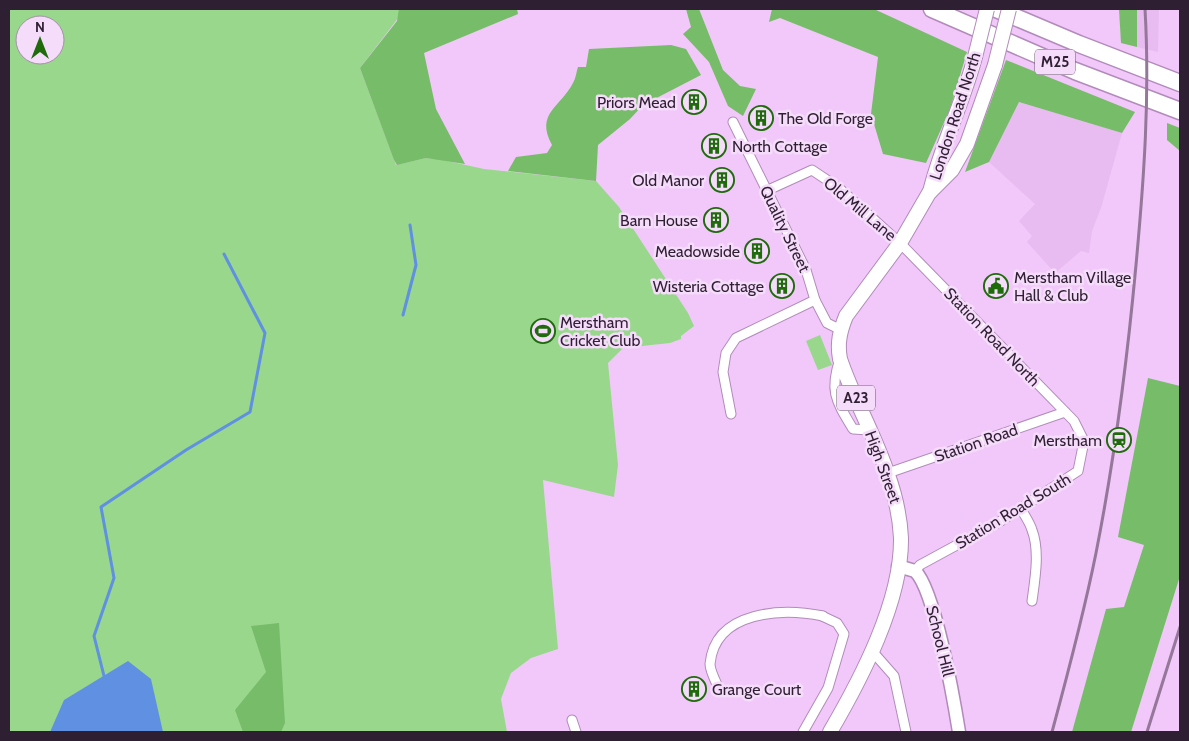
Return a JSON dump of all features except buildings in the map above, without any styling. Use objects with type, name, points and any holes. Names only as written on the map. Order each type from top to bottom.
[{"type":"highway","name":"M25","points":[[932,9],[1075,71],[1180,111]]},
{"type":"highway","name":"M25","points":[[996,9],[1079,44],[1180,83]]},
{"type":"main road","name":"London Road North","points":[[929,193],[936,165],[966,90],[987,9]]},
{"type":"main road","name":"London Road North","points":[[900,243],[929,193],[952,170],[967,144],[995,65],[1009,9]]},
{"type":"main road","name":"High Street","points":[[898,566],[900,524],[888,473],[840,359],[839,340],[846,316],[900,243]]},
{"type":"main road","name":"A23","points":[[830,732],[872,651],[893,595],[898,566]]},
{"type":"street","name":"Quality Street","points":[[733,122],[806,270],[815,300],[827,323],[841,330]]},
{"type":"street","name":"Old Mill Lane","points":[[766,192],[812,170],[839,188],[900,243]]},
{"type":"street","name":"Station Road North","points":[[900,243],[1065,412],[1081,433]]},
{"type":"street","points":[[731,414],[723,372],[726,353],[736,338],[815,300]]},
{"type":"street","name":"Station Road","points":[[888,473],[1065,412]]},
{"type":"street","name":"Station Road South","points":[[915,571],[920,565],[1021,509],[1078,471],[1084,443],[1081,433]]},
{"type":"street","points":[[1021,509],[1032,530],[1034,544],[1035,575],[1032,601]]},
{"type":"street","points":[[898,566],[915,571]]},
{"type":"street","name":"School Hill","points":[[915,571],[921,578],[933,612],[951,687],[959,732]]},
{"type":"street","points":[[719,689],[710,665],[717,641],[733,626],[751,616],[799,611],[822,616],[837,623],[844,634],[828,688],[803,732]]},
{"type":"street","points":[[872,651],[894,676],[906,732]]},
{"type":"street","points":[[572,720],[576,732]]},
{"type":"shaded area","points":[[1137,9],[1159,9],[1158,52],[1137,47]]},
{"type":"shaded area","points":[[1019,102],[1122,133],[1101,208],[1092,231],[1089,253],[1081,251],[1055,273],[1027,242],[1032,236],[1019,221],[1035,204],[989,162]]},
{"type":"green space","points":[[9,9],[405,9],[360,68],[396,165],[426,158],[484,169],[596,181],[619,207],[688,313],[694,326],[681,336],[681,339],[670,343],[623,348],[608,363],[618,465],[614,497],[543,480],[558,649],[531,658],[511,673],[501,699],[507,732],[9,732]]},
{"type":"green space","points":[[399,9],[517,9],[518,14],[424,53],[436,109],[465,164],[426,158],[397,165],[394,160],[360,68],[397,21]]},
{"type":"green space","points":[[686,9],[699,9],[723,70],[740,86],[756,89],[743,116],[728,106],[709,62],[683,34],[691,27]]},
{"type":"green space","points":[[772,9],[874,9],[967,52],[950,109],[926,163],[883,154],[871,114],[878,57],[780,18],[769,22]]},
{"type":"green space","points":[[1119,9],[1137,9],[1137,47],[1121,43]]},
{"type":"green space","points":[[671,45],[686,49],[701,75],[643,105],[630,119],[598,145],[596,181],[508,171],[516,157],[547,153],[552,145],[547,134],[546,125],[548,118],[551,111],[568,92],[578,67],[586,67],[589,49]]},
{"type":"green space","points":[[1006,60],[1135,112],[1122,133],[1019,102],[989,162],[965,172]]},
{"type":"green space","points":[[1167,123],[1180,128],[1180,151],[1167,140]]},
{"type":"green space","points":[[820,335],[832,365],[818,370],[806,341]]},
{"type":"green space","points":[[1148,378],[1180,386],[1180,576],[1131,732],[1072,732],[1106,609],[1124,607],[1144,545],[1118,537]]},
{"type":"green space","points":[[279,623],[285,723],[281,732],[243,732],[235,710],[266,672],[251,626]]},
{"type":"water","points":[[128,661],[151,679],[163,732],[50,732],[64,700]]},
{"type":"waterway","points":[[403,315],[416,265],[410,225]]},
{"type":"waterway","points":[[104,676],[94,636],[114,578],[101,507],[186,450],[250,412],[265,333],[224,254]]},
{"type":"railway","points":[[1052,732],[1096,553],[1115,445],[1136,265],[1144,169],[1147,73],[1145,9]]},
{"type":"railway","points":[[1147,732],[1180,627]]},
{"type":"place","name":"Priors Mead","points":[[694,102]]},
{"type":"place","name":"The Old Forge","points":[[761,118]]},
{"type":"place","name":"North Cottage","points":[[714,146]]},
{"type":"place","name":"Old Manor","points":[[722,180]]},
{"type":"place","name":"Barn House","points":[[716,220]]},
{"type":"place","name":"Meadowside","points":[[757,251]]},
{"type":"place","name":"Wisteria Cottage","points":[[782,286]]},
{"type":"place","name":"Merstham Village Hall & Club","points":[[996,286]]},
{"type":"place","name":"Merstham Cricket Club","points":[[543,331]]},
{"type":"place","name":"Merstham","points":[[1119,440]]},
{"type":"place","name":"Grange Court","points":[[694,689]]}]
